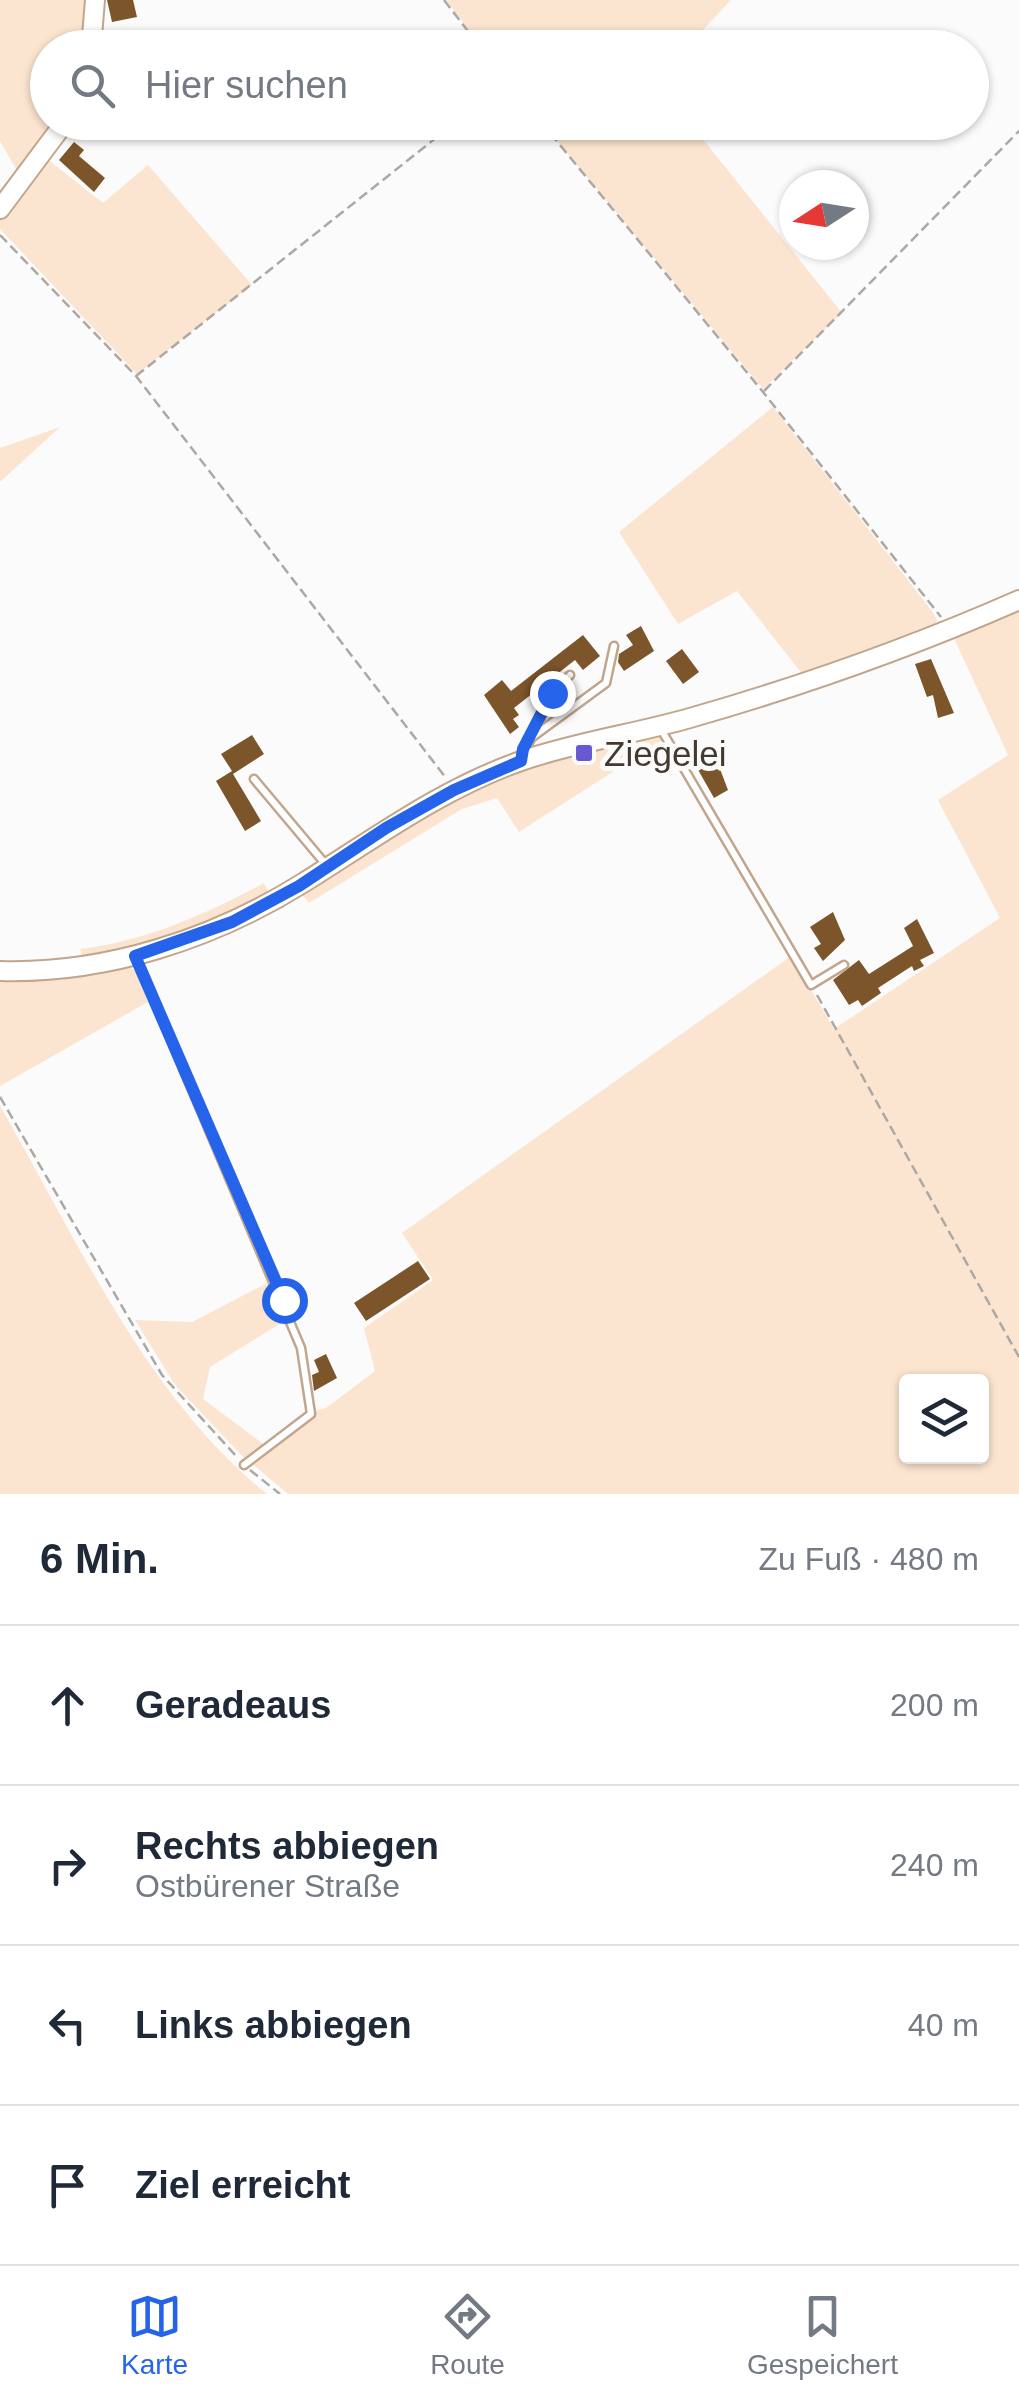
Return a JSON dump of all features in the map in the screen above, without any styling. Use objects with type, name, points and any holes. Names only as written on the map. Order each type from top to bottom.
[{"type":"street","points":[[92,30],[94,0]]},
{"type":"street","points":[[0,209],[52,140]]},
{"type":"street","points":[[0,971],[76,966],[135,956],[232,922],[454,790],[521,761],[659,726],[807,682],[950,630],[1019,600]]},
{"type":"lane","points":[[526,741],[606,683],[614,646]]},
{"type":"lane","points":[[521,761],[526,741],[552,693],[570,675]]},
{"type":"lane","points":[[659,726],[811,986],[844,965]]},
{"type":"lane","points":[[254,779],[328,867]]},
{"type":"lane","points":[[135,956],[301,1348],[311,1414],[244,1464]]},
{"type":"path","points":[[444,0],[467,30]]},
{"type":"path","points":[[763,392],[1019,132]]},
{"type":"path","points":[[136,376],[433,140]]},
{"type":"path","points":[[556,140],[763,392],[950,630]]},
{"type":"path","points":[[0,235],[136,376],[454,790]]},
{"type":"path","points":[[811,986],[1019,1356]]},
{"type":"path","points":[[0,1097],[162,1375],[198,1420],[280,1494]]},
{"type":"shaded area","points":[[0,0],[87,0],[86,30],[30,30],[30,140],[45,140],[19,174],[0,141]]},
{"type":"shaded area","points":[[446,0],[731,0],[703,30],[468,30]]},
{"type":"shaded area","points":[[556,140],[704,140],[779,234],[779,260],[800,260],[842,313],[763,389]]},
{"type":"shaded area","points":[[46,158],[103,203],[148,165],[252,285],[137,374],[0,229],[0,218]]},
{"type":"shaded area","points":[[773,407],[932,611],[937,620],[933,629],[803,675],[737,591],[678,624],[619,532]]},
{"type":"shaded area","points":[[60,427],[0,482],[0,448]]},
{"type":"shaded area","points":[[1019,606],[1019,1494],[288,1494],[250,1462],[313,1416],[313,1411],[326,1408],[375,1371],[364,1328],[433,1280],[402,1233],[791,956],[834,1029],[1000,918],[938,800],[1008,755],[953,636]]},
{"type":"shaded area","points":[[658,728],[664,739],[519,832],[497,798],[462,809],[309,903],[300,892],[457,795],[523,768]]},
{"type":"shaded area","points":[[264,883],[269,893],[224,914],[155,940],[83,958],[80,949],[128,940],[175,925]]},
{"type":"shaded area","points":[[126,965],[136,971],[148,1002],[0,1086],[0,977]]},
{"type":"shaded area","points":[[0,1106],[86,1262],[150,1364],[224,1455],[267,1494],[0,1494]]},
{"type":"shaded area","points":[[273,1280],[289,1318],[210,1367],[203,1399],[266,1446],[247,1461],[175,1385],[135,1320],[192,1322]]},
{"type":"building","points":[[107,0],[133,0],[137,17],[112,22]]},
{"type":"building","points":[[74,142],[84,150],[79,156],[105,178],[94,192],[59,160]]},
{"type":"building","points":[[641,626],[654,651],[624,671],[618,662],[619,654],[633,645],[626,635]]},
{"type":"building","points":[[583,635],[600,656],[583,670],[575,660],[514,708],[519,715],[513,719],[519,727],[510,734],[484,695],[502,680],[511,691]]},
{"type":"building","points":[[682,649],[699,672],[683,684],[666,661]]},
{"type":"building","points":[[931,659],[954,713],[938,718],[933,695],[927,697],[915,664]]},
{"type":"building","points":[[252,735],[264,754],[233,774],[261,821],[245,831],[216,781],[232,771],[221,754]]},
{"type":"building","points":[[712,748],[728,790],[714,798],[692,759]]},
{"type":"building","points":[[833,912],[845,940],[823,961],[814,948],[821,944],[810,927]]},
{"type":"building","points":[[917,919],[934,953],[920,960],[924,966],[914,971],[912,966],[878,988],[881,993],[862,1006],[858,1000],[849,1005],[833,980],[859,960],[869,974],[913,946],[904,928]]},
{"type":"building","points":[[418,1261],[430,1279],[366,1321],[354,1303]]},
{"type":"building","points":[[326,1354],[337,1378],[314,1391],[312,1375],[319,1372],[314,1360]]},
{"type":"place","name":"Ziegelei","points":[[584,753]]},
{"type":"route","points":[[284,1300],[135,956],[232,922],[299,886],[386,828],[454,790],[521,761],[523,749],[552,693]]}]
